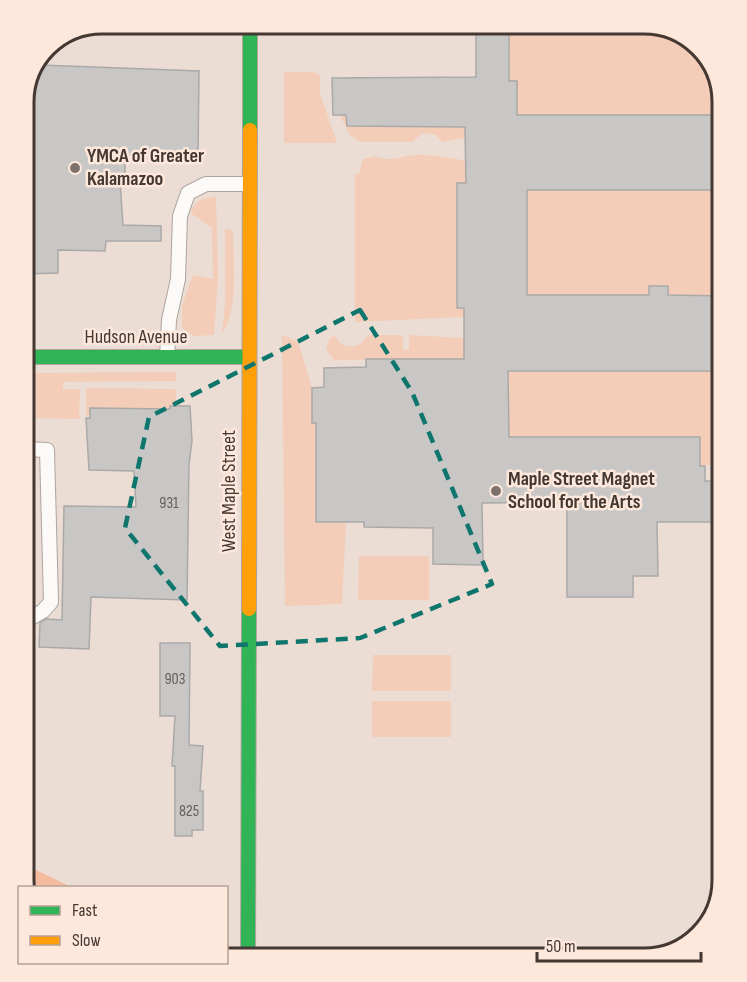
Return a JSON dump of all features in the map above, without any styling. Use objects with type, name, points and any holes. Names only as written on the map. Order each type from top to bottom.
[{"type":"street","name":"West Maple Street","points":[[248,948],[250,34]]},
{"type":"street","name":"Hudson Avenue","points":[[35,357],[248,357]]},
{"type":"lane","points":[[167,357],[169,320],[178,279],[180,216],[188,193],[206,184],[249,184]]},
{"type":"lane","points":[[34,616],[51,602],[47,450],[35,449]]},
{"type":"highlighted area","points":[[360,310],[412,392],[492,584],[360,638],[220,646],[125,528],[149,417]]},
{"type":"shaded area","points":[[509,35],[649,35],[666,38],[693,54],[706,72],[711,89],[712,115],[511,115]]},
{"type":"shaded area","points":[[284,72],[314,72],[320,76],[320,93],[337,143],[284,143]]},
{"type":"shaded area","points":[[340,115],[346,115],[347,126],[465,127],[465,138],[443,142],[436,135],[423,133],[412,142],[360,142],[349,134]]},
{"type":"shaded area","points":[[429,155],[466,161],[466,183],[457,184],[457,307],[464,308],[464,317],[355,322],[355,174],[359,174],[363,159],[375,156],[391,159]]},
{"type":"shaded area","points":[[516,190],[712,190],[712,296],[668,295],[668,286],[649,287],[649,295],[514,295]]},
{"type":"shaded area","points":[[216,196],[218,279],[214,335],[194,336],[182,328],[182,306],[193,275],[213,279],[212,228],[192,214],[191,210],[199,200]]},
{"type":"shaded area","points":[[225,229],[233,230],[234,284],[231,312],[222,333],[225,304]]},
{"type":"shaded area","points":[[282,335],[298,342],[312,388],[312,423],[316,423],[316,522],[346,522],[342,604],[285,606]]},
{"type":"shaded area","points":[[368,335],[400,335],[403,337],[403,350],[409,349],[409,335],[464,338],[464,359],[334,360],[326,349],[330,338],[335,336],[340,343],[352,346],[362,342]]},
{"type":"shaded area","points":[[508,371],[712,371],[712,464],[700,466],[700,438],[509,437]]},
{"type":"shaded area","points":[[176,372],[176,381],[63,382],[63,389],[80,389],[79,419],[35,418],[35,373]]},
{"type":"shaded area","points":[[86,388],[176,389],[176,406],[170,409],[90,408],[90,415],[86,415]]},
{"type":"shaded area","points":[[359,556],[429,556],[429,600],[358,600]]},
{"type":"shaded area","points":[[373,655],[451,655],[451,691],[372,691]]},
{"type":"shaded area","points":[[372,701],[451,701],[451,737],[372,737]]},
{"type":"shaded area","points":[[34,869],[69,886],[35,886]]},
{"type":"building","points":[[476,35],[509,35],[509,81],[517,81],[517,115],[712,115],[712,190],[527,190],[527,295],[649,295],[649,286],[668,286],[668,295],[712,296],[712,371],[508,371],[509,437],[700,437],[700,466],[705,466],[705,481],[712,481],[712,522],[657,522],[658,576],[633,576],[633,597],[567,597],[567,502],[482,503],[483,565],[433,564],[433,528],[364,527],[364,522],[316,522],[316,423],[312,423],[312,388],[324,387],[324,368],[366,367],[366,359],[464,359],[464,308],[457,308],[457,183],[466,183],[465,127],[347,126],[346,115],[333,115],[332,78],[476,77]]},
{"type":"building","name":"YMCA of Greater Kalamazoo","points":[[46,65],[199,71],[198,156],[125,155],[125,181],[120,182],[123,225],[161,226],[161,241],[106,241],[105,251],[58,250],[58,273],[35,274],[35,98],[37,85]]},
{"type":"building","points":[[170,406],[190,406],[192,441],[189,464],[187,600],[91,597],[89,649],[39,647],[40,623],[46,619],[62,620],[64,506],[136,507],[134,471],[89,470],[86,418],[90,418],[90,408],[170,409]]},
{"type":"building","points":[[160,643],[190,643],[189,745],[203,746],[200,791],[203,791],[203,830],[192,830],[192,836],[175,836],[175,766],[172,766],[175,716],[160,716]]},
{"type":"traffic: fast","points":[[250,34],[250,130]]},
{"type":"traffic: fast","points":[[35,357],[248,357]]},
{"type":"traffic: fast","points":[[248,948],[249,609]]},
{"type":"traffic: slow","points":[[249,609],[250,130]]},
{"type":"place","name":"YMCA of Greater Kalamazoo","points":[[75,168]]},
{"type":"place","name":"Maple Street Magnet School for the Arts","points":[[496,491]]}]
